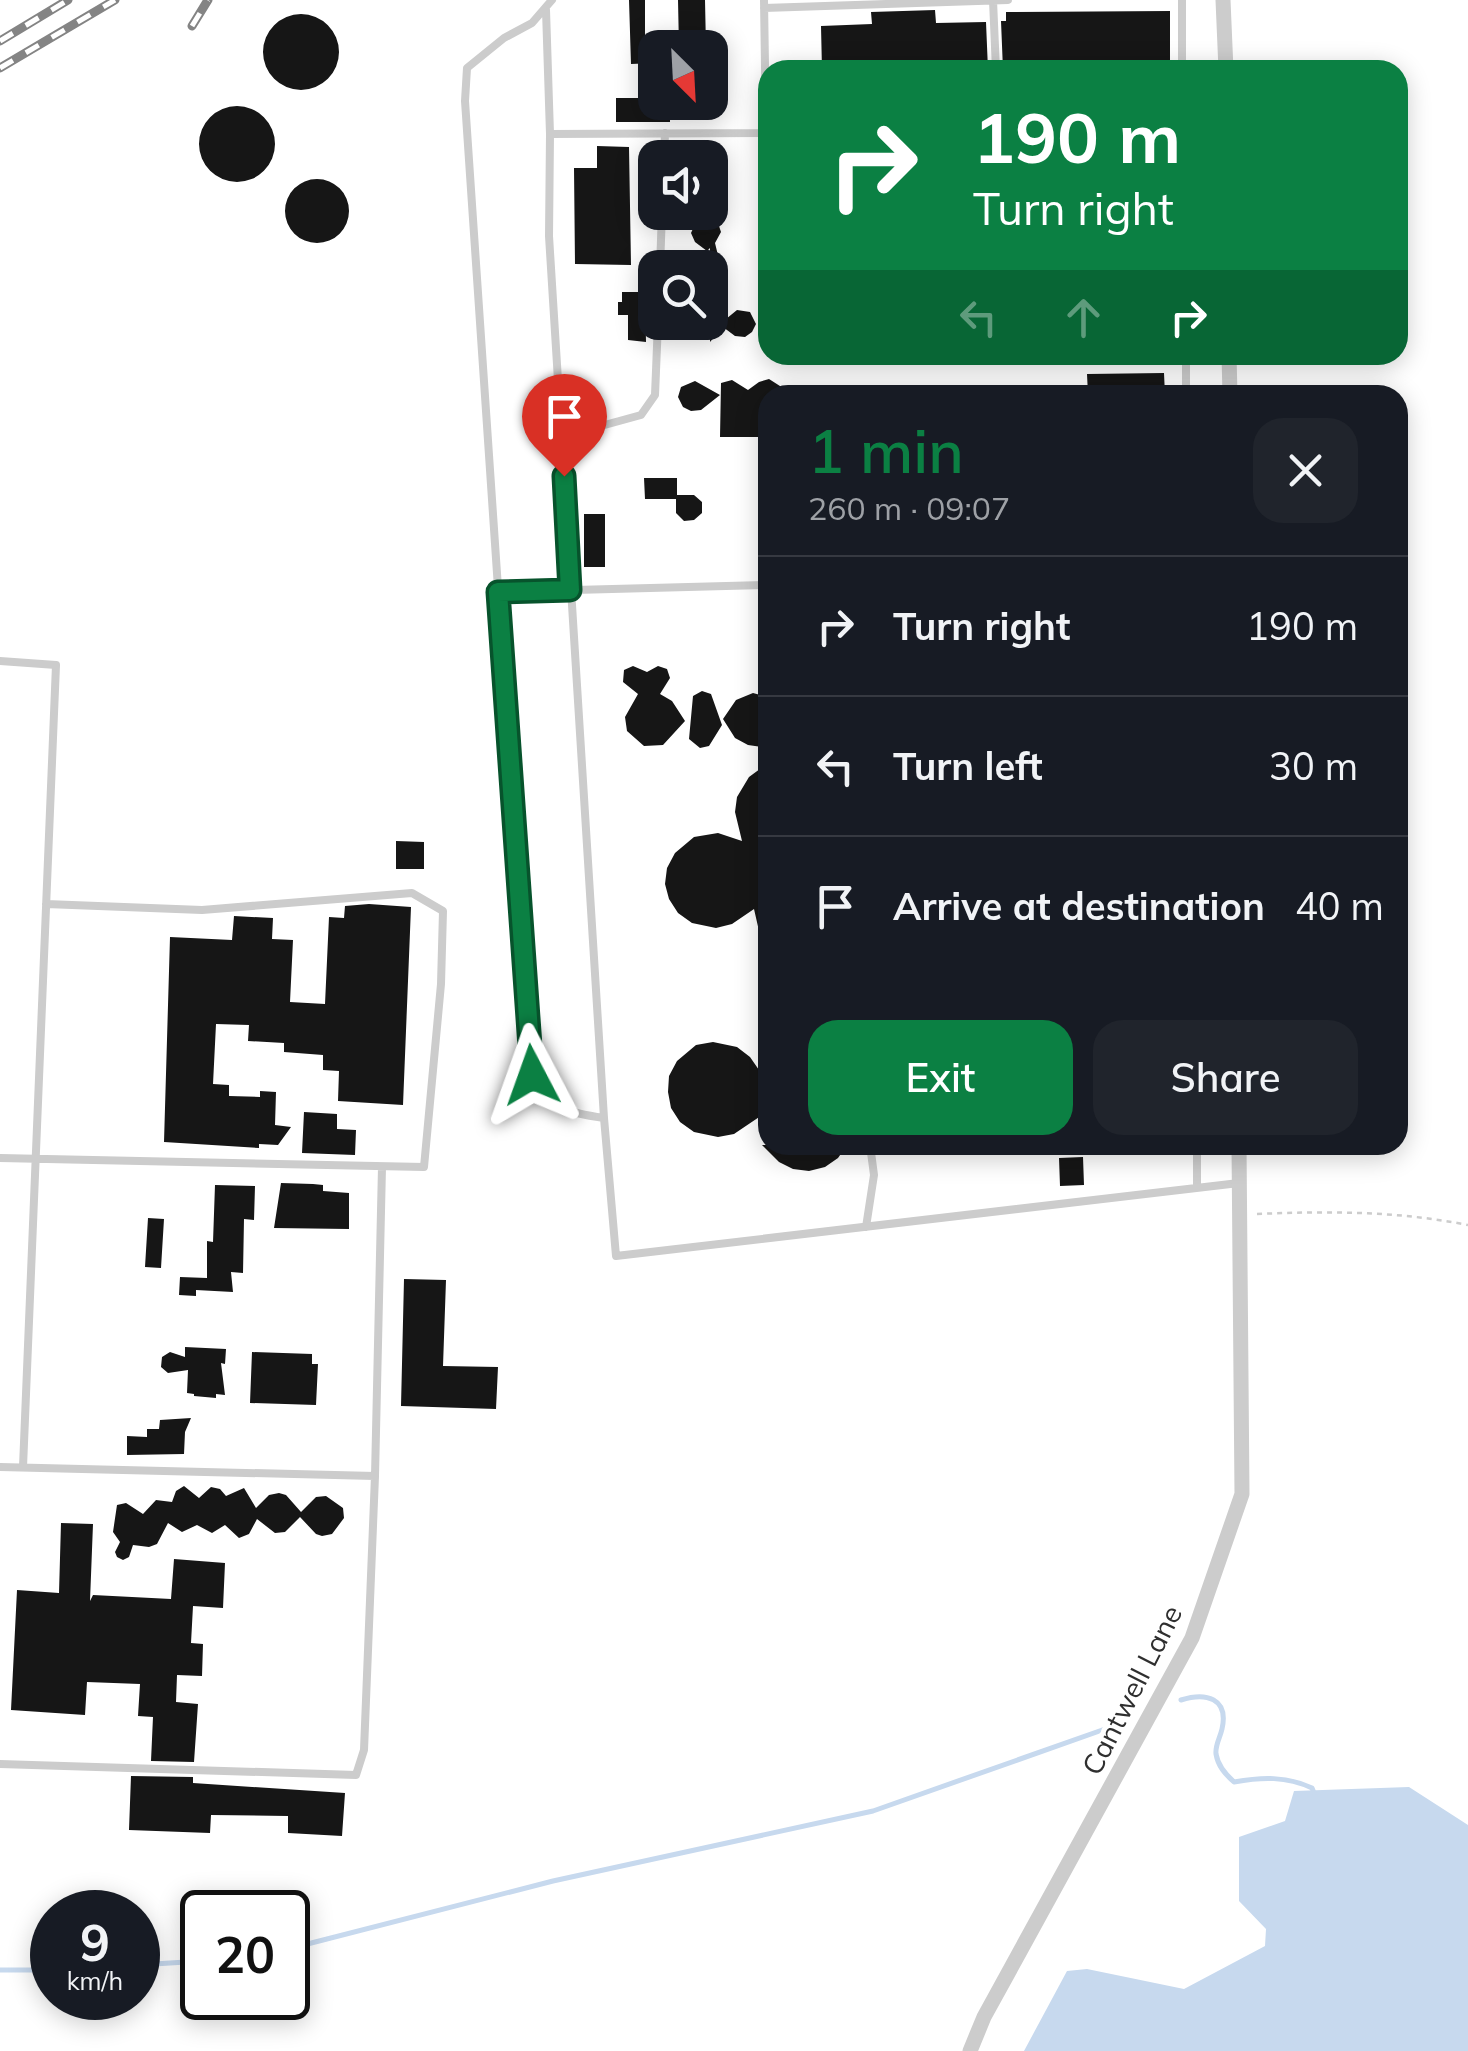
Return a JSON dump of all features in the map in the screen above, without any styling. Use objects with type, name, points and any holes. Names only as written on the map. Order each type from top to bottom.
[{"type":"street","points":[[1223,0],[1226,60]]},
{"type":"street","name":"Cantwell Lane","points":[[970,2051],[984,2018],[1192,1638],[1242,1494],[1239,1155]]},
{"type":"lane","points":[[552,0],[532,24],[504,38],[467,68],[465,101],[532,1075],[570,1113],[604,1118]]},
{"type":"lane","points":[[993,0],[996,60]]},
{"type":"lane","points":[[765,60],[764,4],[1008,0]]},
{"type":"lane","points":[[1182,0],[1182,60]]},
{"type":"lane","points":[[546,10],[549,236],[616,1256],[1240,1183]]},
{"type":"lane","points":[[665,133],[665,140]]},
{"type":"lane","points":[[550,134],[758,133]]},
{"type":"lane","points":[[561,437],[641,415],[655,396],[657,340]]},
{"type":"lane","points":[[498,592],[758,585]]},
{"type":"lane","points":[[0,662],[56,665],[23,1467]]},
{"type":"lane","points":[[0,1158],[424,1168],[443,911],[412,893],[202,910],[46,904]]},
{"type":"lane","points":[[866,1227],[874,1175],[871,1155]]},
{"type":"lane","points":[[1196,1155],[1197,1188]]},
{"type":"lane","points":[[0,1764],[356,1775],[364,1750],[382,1166]]},
{"type":"lane","points":[[0,1466],[375,1476]]},
{"type":"path","points":[[1240,1214],[1410,1214],[1468,1225]]},
{"type":"water","points":[[1409,1787],[1468,1825],[1468,2051],[1024,2051],[1067,1971],[1087,1969],[1184,1989],[1265,1946],[1266,1929],[1239,1901],[1239,1837],[1285,1821],[1294,1791]]},
{"type":"building","points":[[629,0],[645,0],[645,30],[638,30],[638,64],[631,64]]},
{"type":"building","points":[[678,0],[705,0],[706,30],[679,30]]},
{"type":"building","points":[[935,10],[936,23],[986,22],[988,60],[822,60],[821,26],[872,24],[871,12]]},
{"type":"building","points":[[1170,11],[1170,60],[1003,60],[1001,21],[1006,21],[1006,12]]},
{"type":"building","points":[[301,14],[328,25],[339,52],[328,79],[301,90],[274,79],[263,52],[274,25]]},
{"type":"building","points":[[616,98],[638,98],[638,120],[670,120],[670,122],[616,122]]},
{"type":"building","points":[[237,106],[264,117],[275,144],[264,171],[237,182],[210,171],[199,144],[210,117]]},
{"type":"building","points":[[597,146],[629,147],[631,265],[575,264],[574,168],[597,168]]},
{"type":"building","points":[[317,179],[340,188],[349,211],[340,234],[317,243],[294,234],[285,211],[294,188]]},
{"type":"building","points":[[720,230],[717,250],[706,250],[691,233]]},
{"type":"building","points":[[622,292],[638,292],[638,340],[646,342],[628,340],[628,315],[618,315],[618,302],[622,302]]},
{"type":"building","points":[[737,310],[750,312],[756,324],[752,332],[745,337],[728,331],[728,317]]},
{"type":"building","points":[[1164,373],[1165,385],[1088,385],[1087,374]]},
{"type":"building","points":[[769,379],[778,385],[758,385],[758,437],[720,437],[721,383],[732,380],[748,390]]},
{"type":"building","points":[[695,381],[720,395],[701,410],[691,411],[683,407],[678,397],[681,387]]},
{"type":"building","points":[[644,478],[677,478],[677,495],[694,495],[702,502],[702,513],[694,520],[684,521],[676,513],[676,499],[645,499]]},
{"type":"building","points":[[584,514],[605,514],[605,567],[584,567]]},
{"type":"building","points":[[633,666],[647,672],[658,666],[667,669],[670,678],[660,694],[672,701],[685,721],[663,745],[644,746],[627,731],[625,717],[638,694],[623,682],[624,670]]},
{"type":"building","points":[[702,691],[711,694],[722,725],[709,746],[700,748],[689,739],[693,696]]},
{"type":"building","points":[[758,694],[758,746],[735,738],[723,719],[736,700]]},
{"type":"building","points":[[758,770],[758,926],[754,909],[732,924],[716,928],[692,923],[678,913],[669,899],[665,884],[667,868],[675,853],[694,837],[718,833],[742,841],[735,812],[737,797]]},
{"type":"building","points":[[396,841],[424,842],[424,869],[396,869]]},
{"type":"building","points":[[345,906],[411,907],[403,1105],[338,1101],[339,1071],[323,1070],[323,1055],[284,1052],[284,1043],[248,1041],[249,1025],[216,1024],[213,1084],[229,1085],[229,1096],[260,1097],[260,1091],[276,1092],[275,1125],[291,1127],[278,1145],[259,1144],[259,1148],[164,1142],[170,937],[232,940],[234,916],[273,918],[272,939],[293,940],[290,1002],[325,1004],[329,917],[344,918]]},
{"type":"building","points":[[713,1042],[737,1047],[758,1069],[758,1118],[734,1134],[718,1137],[694,1132],[680,1122],[671,1108],[669,1076],[677,1061],[696,1045]]},
{"type":"building","points":[[304,1112],[337,1114],[337,1129],[356,1130],[355,1155],[302,1153]]},
{"type":"building","points":[[772,1155],[840,1155],[825,1167],[809,1171],[779,1162]]},
{"type":"building","points":[[1083,1157],[1084,1185],[1060,1186],[1059,1158]]},
{"type":"building","points":[[281,1183],[323,1185],[323,1191],[349,1193],[349,1229],[274,1228]]},
{"type":"building","points":[[215,1185],[255,1186],[254,1220],[244,1219],[243,1273],[231,1272],[233,1292],[196,1290],[196,1296],[179,1295],[180,1277],[207,1278],[207,1241],[213,1242]]},
{"type":"building","points":[[148,1218],[164,1219],[161,1268],[145,1267]]},
{"type":"building","points":[[404,1279],[446,1280],[443,1366],[498,1367],[496,1409],[401,1406]]},
{"type":"building","points":[[185,1347],[226,1349],[225,1364],[221,1363],[225,1395],[216,1394],[216,1398],[187,1393],[188,1370],[168,1373],[161,1367],[162,1357],[170,1352],[185,1357]]},
{"type":"building","points":[[252,1352],[312,1354],[312,1364],[318,1364],[316,1405],[250,1403]]},
{"type":"building","points":[[191,1418],[185,1432],[184,1454],[127,1455],[127,1436],[147,1437],[147,1429],[159,1429],[160,1420]]},
{"type":"building","points":[[184,1486],[199,1498],[211,1487],[226,1496],[244,1488],[256,1508],[269,1495],[279,1493],[286,1495],[301,1512],[316,1497],[326,1496],[343,1508],[344,1518],[332,1534],[322,1536],[300,1517],[285,1532],[275,1533],[257,1519],[249,1534],[239,1538],[225,1525],[212,1533],[197,1525],[182,1532],[168,1523],[157,1544],[133,1545],[129,1557],[117,1557],[120,1542],[113,1532],[117,1505],[126,1503],[143,1514],[156,1500],[172,1502],[176,1491]]},
{"type":"building","points":[[61,1523],[93,1524],[90,1601],[93,1595],[171,1599],[174,1559],[225,1563],[223,1608],[193,1606],[191,1643],[203,1644],[202,1676],[177,1675],[176,1702],[198,1704],[194,1762],[151,1761],[153,1717],[138,1716],[140,1684],[87,1682],[85,1715],[11,1710],[17,1590],[59,1593]]},
{"type":"building","points":[[131,1776],[193,1777],[193,1783],[345,1793],[342,1836],[288,1833],[288,1816],[211,1815],[210,1833],[129,1830]]},
{"type":"waterway","points":[[1181,1700],[1207,1697],[1219,1704],[1223,1719],[1216,1754],[1222,1770],[1234,1782],[1283,1780],[1312,1788],[1314,1793]]},
{"type":"waterway","points":[[310,1943],[553,1881],[873,1811],[1108,1728]]},
{"type":"waterway","points":[[160,1964],[180,1962]]},
{"type":"waterway","points":[[0,1970],[30,1970]]},
{"type":"railway","points":[[0,41],[68,0]]},
{"type":"railway","points":[[0,68],[115,0]]},
{"type":"railway","points":[[192,26],[208,0]]},
{"type":"route","points":[[532,1075],[498,592],[570,590],[564,476]]}]
